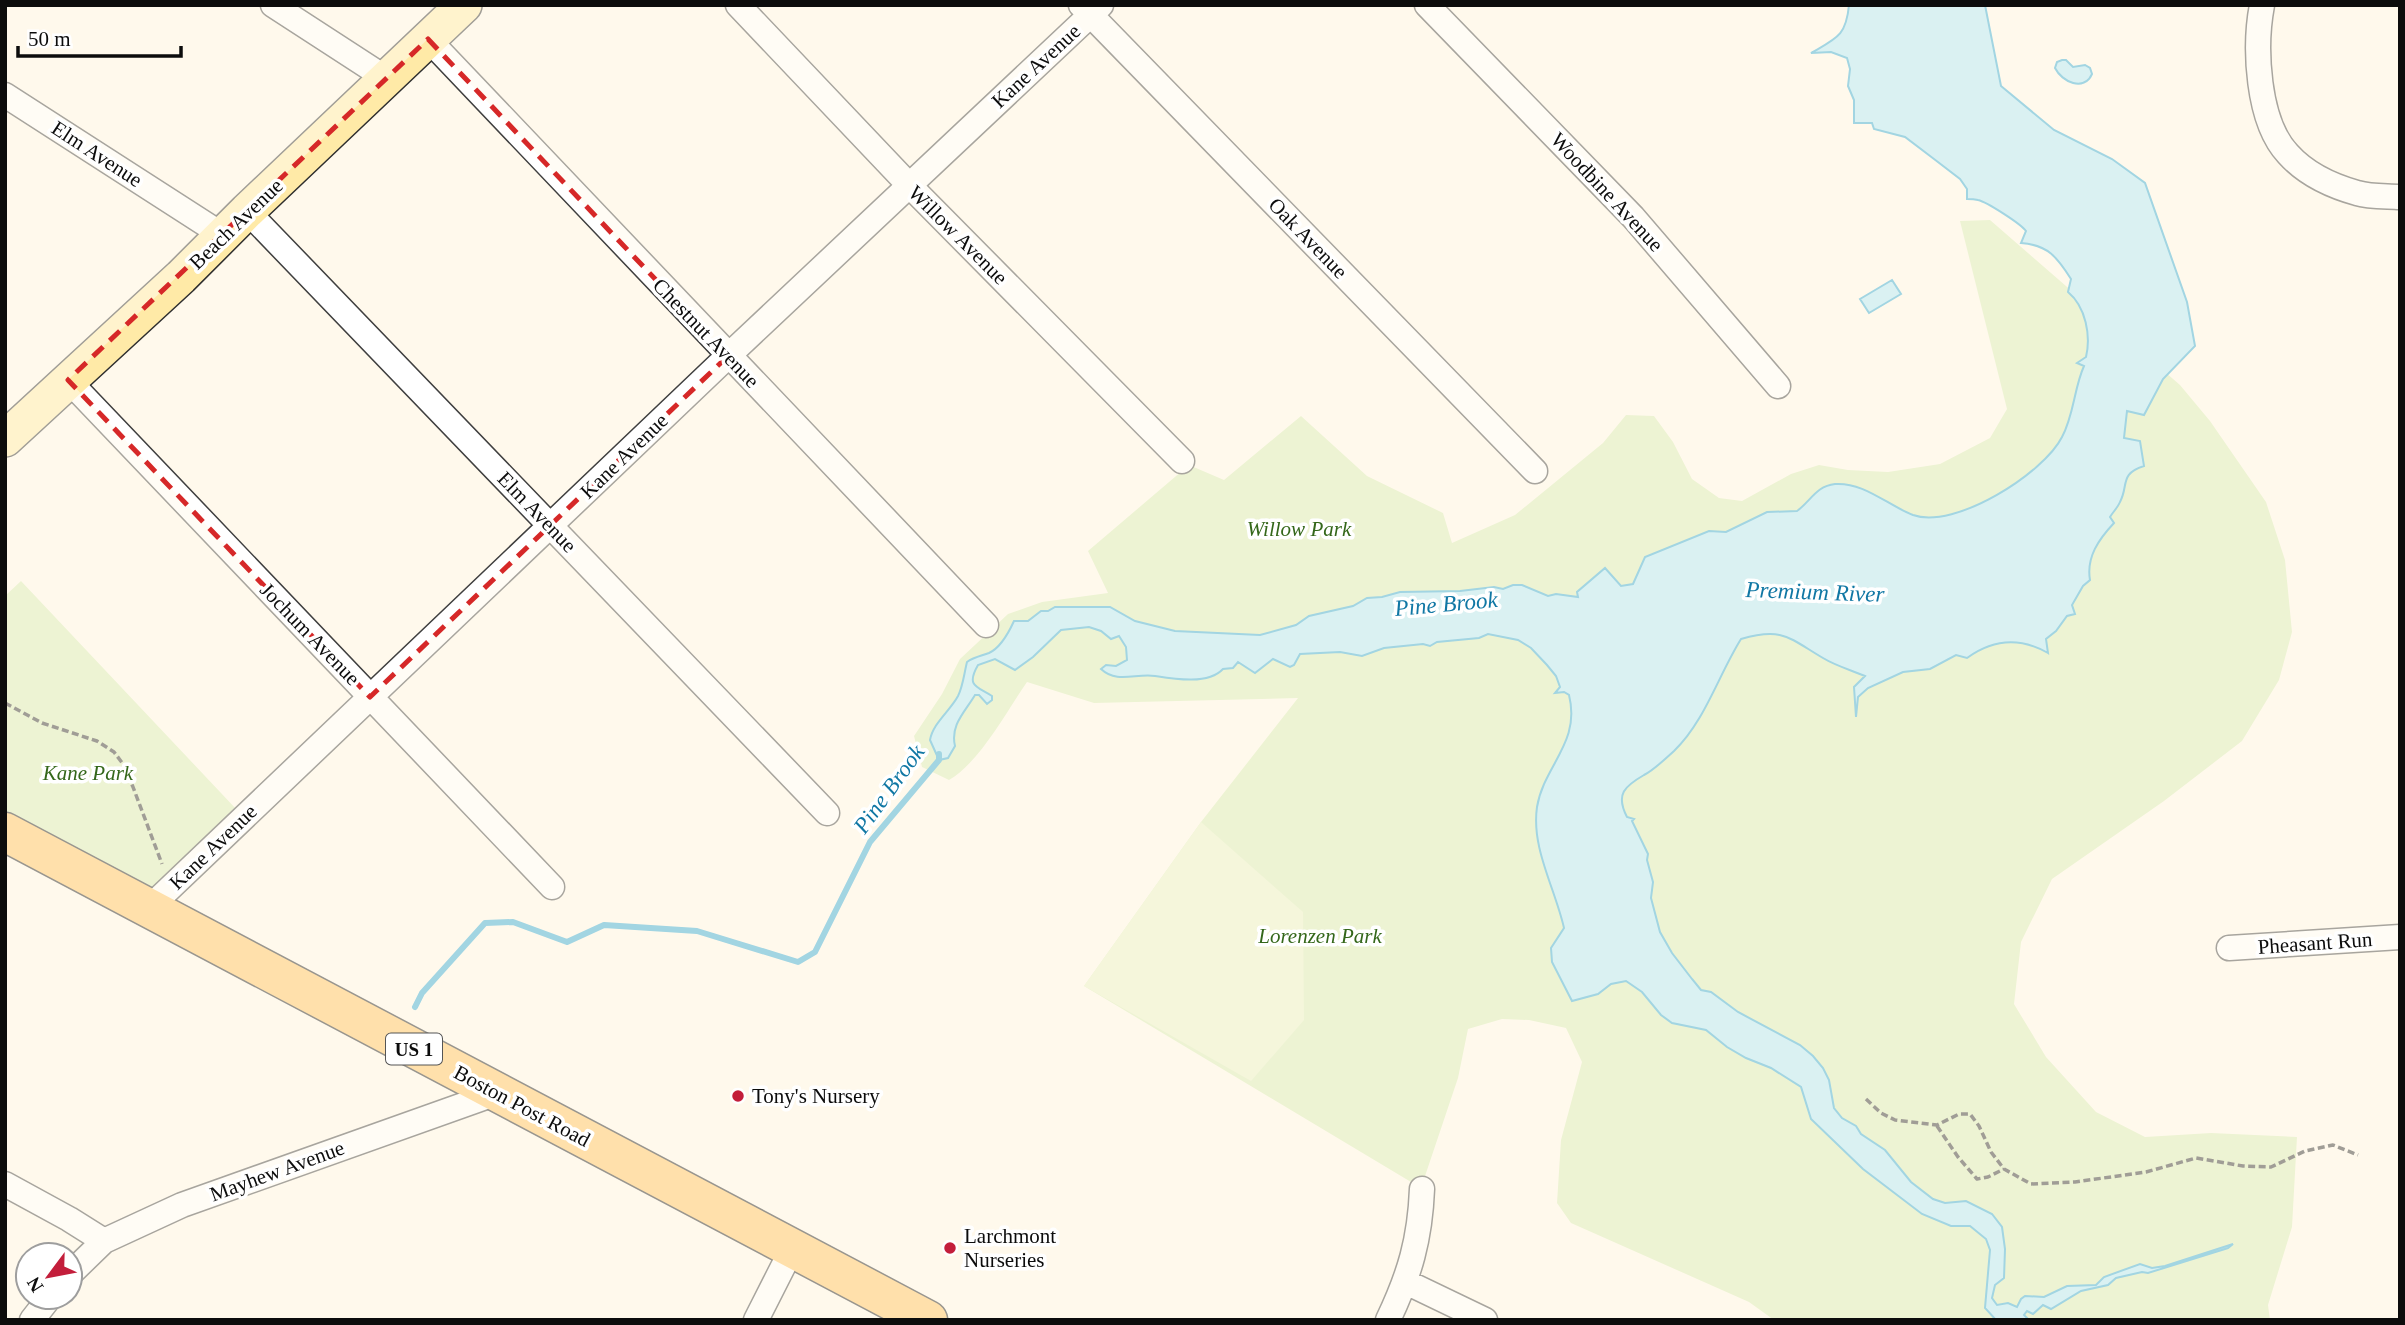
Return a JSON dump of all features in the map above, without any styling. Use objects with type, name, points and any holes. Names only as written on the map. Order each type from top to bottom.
[{"type":"main road","name":"Boston Post Road","points":[[5,832],[160,897],[497,1093],[928,1320]]},
{"type":"street","points":[[272,5],[387,79]]},
{"type":"street","name":"Beach Avenue","points":[[5,439],[464,5]]},
{"type":"street","name":"Willow Avenue","points":[[737,5],[909,185],[1182,461]]},
{"type":"street","name":"Woodbine Avenue","points":[[1427,5],[1633,217],[1778,386]]},
{"type":"street","points":[[2262,5],[2256,56],[2274,133],[2287,153],[2328,183],[2359,194],[2400,197]]},
{"type":"street","name":"Kane Avenue","points":[[160,897],[1091,9]]},
{"type":"street","name":"Oak Avenue","points":[[1091,9],[1535,471]]},
{"type":"street","name":"Chestnut Avenue","points":[[428,39],[986,625]]},
{"type":"street","name":"Elm Avenue","points":[[5,94],[235,223],[550,526],[827,813]]},
{"type":"street","name":"Jochum Avenue","points":[[68,380],[552,887]]},
{"type":"street","name":"Pheasant Run","points":[[2229,948],[2400,937]]},
{"type":"street","name":"Mayhew Avenue","points":[[84,1260],[104,1241],[182,1205],[497,1093]]},
{"type":"street","points":[[5,1184],[104,1241]]},
{"type":"street","points":[[1388,1320],[1406,1282],[1417,1232],[1422,1189]]},
{"type":"street","points":[[756,1320],[792,1249]]},
{"type":"street","points":[[1406,1282],[1485,1320]]},
{"type":"path","points":[[5,703],[42,723],[97,741],[114,752],[123,764],[133,787],[160,897]]},
{"type":"path","points":[[1866,1099],[1881,1113],[1895,1119],[1937,1125],[1959,1114],[1970,1114],[2004,1169],[2031,1184],[2075,1182],[2146,1172],[2196,1158],[2243,1166],[2271,1167],[2305,1151],[2333,1144],[2358,1155]]},
{"type":"path","points":[[1937,1125],[1939,1132],[1949,1141],[1958,1157],[1977,1179],[2004,1169]]},
{"type":"highlighted area","points":[[428,39],[728,356],[370,697],[68,380]]},
{"type":"green space","points":[[1990,220],[2180,385],[2210,421],[2266,502],[2285,560],[2292,632],[2279,680],[2242,741],[2164,801],[2052,879],[2021,942],[2014,1004],[2046,1057],[2096,1112],[2145,1137],[2211,1133],[2297,1137],[2292,1227],[2268,1305],[2270,1320],[1774,1320],[1749,1302],[1571,1223],[1557,1203],[1561,1140],[1582,1062],[1566,1028],[1529,1020],[1502,1019],[1468,1029],[1458,1078],[1421,1188],[1084,986],[1201,822],[1298,698],[1094,703],[1027,682],[982,749],[960,772],[949,780],[922,767],[914,736],[942,694],[960,659],[1008,614],[1042,602],[1108,593],[1088,551],[1189,465],[1224,480],[1301,416],[1367,476],[1443,513],[1452,543],[1515,515],[1603,443],[1626,415],[1654,416],[1673,442],[1692,479],[1719,498],[1742,501],[1791,474],[1819,465],[1888,472],[1940,464],[1990,438],[2007,409],[1960,221]]},
{"type":"green space","name":"Kane Park","points":[[21,581],[238,811],[149,898],[5,824],[5,596]]},
{"type":"green space","points":[[1201,822],[1303,912],[1304,1020],[1251,1081],[1084,986]]},
{"type":"water","name":"Premium River","points":[[1849,5],[1985,5],[2001,86],[2054,130],[2112,159],[2145,183],[2187,302],[2195,346],[2163,379],[2144,415],[2127,411],[2124,438],[2140,441],[2144,466],[2128,476],[2123,496],[2110,517],[2114,523],[2103,535],[2092,556],[2090,580],[2083,586],[2072,605],[2075,614],[2067,616],[2046,639],[2048,653],[2027,644],[2007,642],[1987,647],[1967,658],[1956,655],[1930,669],[1903,672],[1868,688],[1858,697],[1856,717],[1854,687],[1865,676],[1828,661],[1785,636],[1767,634],[1741,639],[1703,712],[1685,739],[1652,770],[1627,787],[1622,802],[1627,817],[1634,819],[1632,821],[1648,854],[1653,882],[1651,898],[1660,932],[1672,953],[1701,990],[1711,992],[1738,1012],[1800,1045],[1813,1056],[1829,1080],[1834,1108],[1842,1118],[1856,1126],[1861,1134],[1885,1150],[1911,1182],[1933,1199],[1945,1203],[1966,1201],[1992,1214],[2002,1227],[2005,1249],[2004,1278],[1995,1285],[1992,1298],[1997,1305],[2008,1303],[2017,1307],[2025,1296],[2044,1297],[2067,1286],[2096,1285],[2104,1277],[2140,1264],[2152,1268],[2165,1266],[2233,1244],[2228,1248],[2148,1273],[2116,1278],[2108,1285],[2081,1291],[2051,1309],[2043,1305],[2033,1314],[2027,1311],[2024,1315],[2029,1320],[1996,1320],[1985,1308],[1990,1250],[1986,1239],[1970,1226],[1951,1226],[1922,1214],[1863,1169],[1811,1119],[1801,1087],[1771,1068],[1727,1047],[1706,1030],[1672,1023],[1661,1015],[1642,992],[1626,981],[1611,984],[1598,994],[1572,1001],[1552,962],[1551,948],[1564,928],[1537,838],[1536,822],[1541,792],[1570,727],[1569,695],[1564,692],[1555,693],[1560,687],[1556,676],[1531,648],[1518,640],[1488,634],[1479,638],[1437,642],[1430,646],[1423,644],[1384,648],[1362,656],[1340,652],[1300,654],[1290,667],[1273,659],[1255,673],[1238,662],[1233,668],[1223,669],[1209,677],[1190,680],[1148,675],[1114,676],[1101,669],[1106,665],[1116,666],[1127,660],[1126,647],[1119,636],[1111,639],[1101,631],[1089,627],[1061,630],[1015,670],[995,659],[978,665],[973,677],[974,685],[992,696],[992,700],[987,704],[979,695],[975,695],[956,725],[955,746],[948,758],[939,760],[930,740],[935,728],[958,696],[967,662],[997,647],[1014,621],[1028,621],[1041,611],[1055,607],[1110,607],[1135,621],[1175,631],[1260,635],[1296,625],[1309,616],[1353,606],[1367,598],[1400,592],[1460,591],[1494,587],[1503,589],[1522,585],[1548,596],[1556,594],[1578,597],[1577,592],[1605,568],[1621,586],[1633,584],[1645,557],[1709,531],[1726,532],[1767,512],[1797,511],[1828,485],[1846,484],[1856,487],[1913,515],[1931,517],[1974,506],[1996,495],[2037,466],[2052,451],[2066,429],[2084,366],[2077,363],[2086,357],[2086,322],[2079,306],[2068,292],[2071,279],[2061,264],[2045,249],[2021,243],[2026,231],[2023,228],[1989,205],[1967,199],[1967,189],[1960,179],[1905,137],[1874,129],[1872,123],[1854,123],[1854,100],[1848,86],[1850,69],[1847,58],[1831,52],[1811,53],[1843,30]]},
{"type":"water","points":[[2066,60],[2073,67],[2085,65],[2090,68],[2092,74],[2084,83],[2068,81],[2055,68],[2057,62]]},
{"type":"water","points":[[1892,280],[1901,294],[1869,313],[1860,299]]},
{"type":"waterway","name":"Pine Brook","points":[[415,1007],[422,993],[485,923],[513,922],[567,942],[604,925],[697,931],[798,962],[815,952],[870,842],[939,760],[939,754]]},
{"type":"place","name":"Tony's Nursery","points":[[738,1096]]},
{"type":"place","name":"Larchmont Nurseries","points":[[950,1248]]},
{"type":"park label","name":"Willow Park","points":[[1299,529]]},
{"type":"park label","name":"Lorenzen Park","points":[[1320,936]]}]
